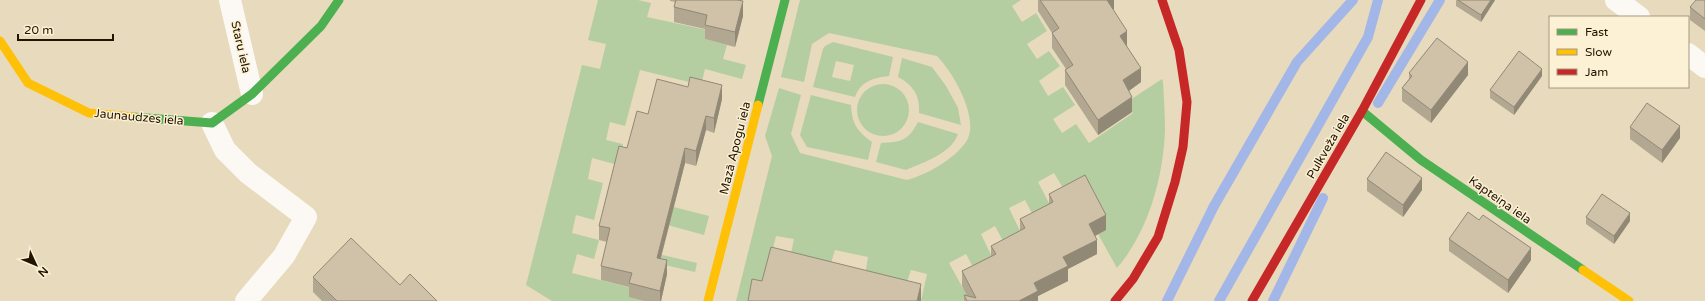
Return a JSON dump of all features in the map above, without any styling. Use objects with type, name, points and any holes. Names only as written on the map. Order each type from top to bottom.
[{"type":"street","name":"Staru iela","points":[[230,0],[252,94]]},
{"type":"street","points":[[246,301],[284,256],[306,217],[248,173],[225,150],[212,123],[252,94],[321,26],[339,0]]},
{"type":"street","name":"Mazā Apogu iela","points":[[708,301],[785,0]]},
{"type":"street","points":[[1115,301],[1134,279],[1158,237],[1175,182],[1183,147],[1187,102],[1179,50],[1162,0]]},
{"type":"street","name":"Pulkveža iela","points":[[1252,301],[1362,111],[1421,0]]},
{"type":"street","points":[[1616,0],[1638,16]]},
{"type":"street","name":"Jaunaudzes iela","points":[[0,40],[28,83],[89,112],[212,123]]},
{"type":"street","points":[[1689,55],[1705,67]]},
{"type":"street","name":"Kapteiņa iela","points":[[1362,111],[1421,160],[1544,245],[1629,301]]},
{"type":"green space","points":[[598,0],[638,0],[651,3],[647,17],[707,30],[705,39],[727,45],[723,59],[746,65],[742,79],[705,69],[699,93],[693,83],[640,70],[625,126],[610,122],[606,140],[623,144],[618,165],[592,158],[588,179],[603,183],[594,220],[576,215],[572,233],[599,240],[594,259],[577,254],[572,273],[632,288],[630,297],[644,301],[552,301],[526,285],[582,65],[600,69],[606,44],[588,40]]},
{"type":"green space","points":[[800,0],[1021,0],[1012,6],[1022,22],[1036,13],[1047,31],[1027,44],[1037,59],[1049,51],[1060,66],[1039,81],[1048,96],[1063,87],[1075,105],[1053,119],[1062,133],[1076,124],[1089,143],[1133,113],[1127,102],[1162,79],[1165,131],[1164,149],[1157,186],[1152,204],[1137,238],[1128,254],[1117,268],[1098,234],[1106,230],[1063,188],[1054,173],[1038,182],[1051,207],[1034,217],[1025,200],[1009,208],[1021,233],[1004,243],[995,226],[981,234],[993,259],[974,269],[966,254],[949,263],[970,301],[921,301],[927,274],[911,270],[906,285],[865,275],[868,257],[835,250],[830,266],[790,258],[794,239],[776,236],[762,296],[751,301],[736,301],[772,156],[765,136],[779,88],[801,95],[791,134],[800,153],[907,180],[940,166],[961,149],[970,133],[968,109],[963,97],[957,84],[937,56],[829,33],[812,44],[804,82],[781,77]]},
{"type":"green space","points":[[833,42],[893,57],[889,76],[868,81],[861,87],[855,97],[813,87],[825,46]],"holes":[[[836,61],[854,65],[850,81],[832,77]]]},
{"type":"green space","points":[[902,58],[932,67],[946,86],[958,108],[961,125],[919,113],[917,96],[912,87],[898,77]]},
{"type":"green space","points":[[878,84],[888,84],[902,91],[909,105],[909,115],[902,129],[888,136],[878,136],[868,132],[861,125],[857,115],[857,105],[861,95],[868,88]]},
{"type":"green space","points":[[811,95],[851,105],[856,126],[872,142],[868,160],[807,147],[800,135]]},
{"type":"green space","points":[[918,122],[958,134],[949,147],[943,152],[906,170],[876,162],[881,143],[899,141],[907,137]]},
{"type":"green space","points":[[658,203],[709,216],[704,235],[653,221]]},
{"type":"green space","points":[[654,253],[697,263],[695,272],[652,262]]},
{"type":"building","points":[[676,0],[743,1],[735,32],[705,25],[707,15],[674,7]]},
{"type":"building","points":[[1040,0],[1107,0],[1127,31],[1120,36],[1141,68],[1123,80],[1132,97],[1098,120],[1065,70],[1073,65],[1052,33],[1059,28]]},
{"type":"building","points":[[1458,0],[1491,0],[1481,15]]},
{"type":"building","points":[[1696,0],[1705,0],[1705,19],[1690,7]]},
{"type":"building","points":[[1437,38],[1468,62],[1431,110],[1402,88],[1412,76],[1409,73]]},
{"type":"building","points":[[1519,51],[1542,69],[1514,107],[1490,90]]},
{"type":"building","points":[[690,77],[722,85],[714,118],[706,116],[696,151],[685,148],[657,258],[667,260],[660,291],[629,283],[632,273],[601,266],[610,228],[599,226],[619,146],[627,148],[637,111],[648,114],[657,79],[688,87]]},
{"type":"building","points":[[1647,103],[1680,126],[1662,150],[1630,127]]},
{"type":"building","points":[[1386,152],[1422,178],[1403,205],[1367,179]]},
{"type":"building","points":[[1085,175],[1106,215],[1089,224],[1097,240],[1063,257],[1068,266],[1034,283],[1038,291],[1019,301],[967,301],[964,295],[976,298],[962,271],[996,254],[991,246],[1025,228],[1020,219],[1053,202],[1049,194]]},
{"type":"building","points":[[1602,194],[1630,213],[1614,236],[1586,217]]},
{"type":"building","points":[[1468,212],[1479,220],[1483,215],[1531,248],[1508,280],[1449,239]]},
{"type":"building","points":[[351,238],[400,285],[410,274],[437,301],[337,301],[313,277]]},
{"type":"building","points":[[771,247],[921,284],[917,301],[748,301],[752,279],[762,281]]},
{"type":"waterway","points":[[1167,301],[1214,206],[1297,62],[1353,0]]},
{"type":"waterway","points":[[1219,301],[1368,37],[1378,0]]},
{"type":"waterway","points":[[1378,103],[1440,0]]},
{"type":"waterway","points":[[1273,301],[1323,198]]},
{"type":"traffic: fast","points":[[133,117],[212,123],[252,94],[321,26],[339,0]]},
{"type":"traffic: fast","points":[[758,105],[785,0]]},
{"type":"traffic: fast","points":[[1362,111],[1421,160],[1583,270]]},
{"type":"traffic: slow","points":[[0,41],[28,83],[89,113],[133,117]]},
{"type":"traffic: slow","points":[[708,301],[758,105]]},
{"type":"traffic: slow","points":[[1583,270],[1629,301]]},
{"type":"traffic: jam","points":[[1115,301],[1133,279],[1158,237],[1175,182],[1183,147],[1187,102],[1179,50],[1162,0]]},
{"type":"traffic: jam","points":[[1252,301],[1362,111],[1421,0]]}]
